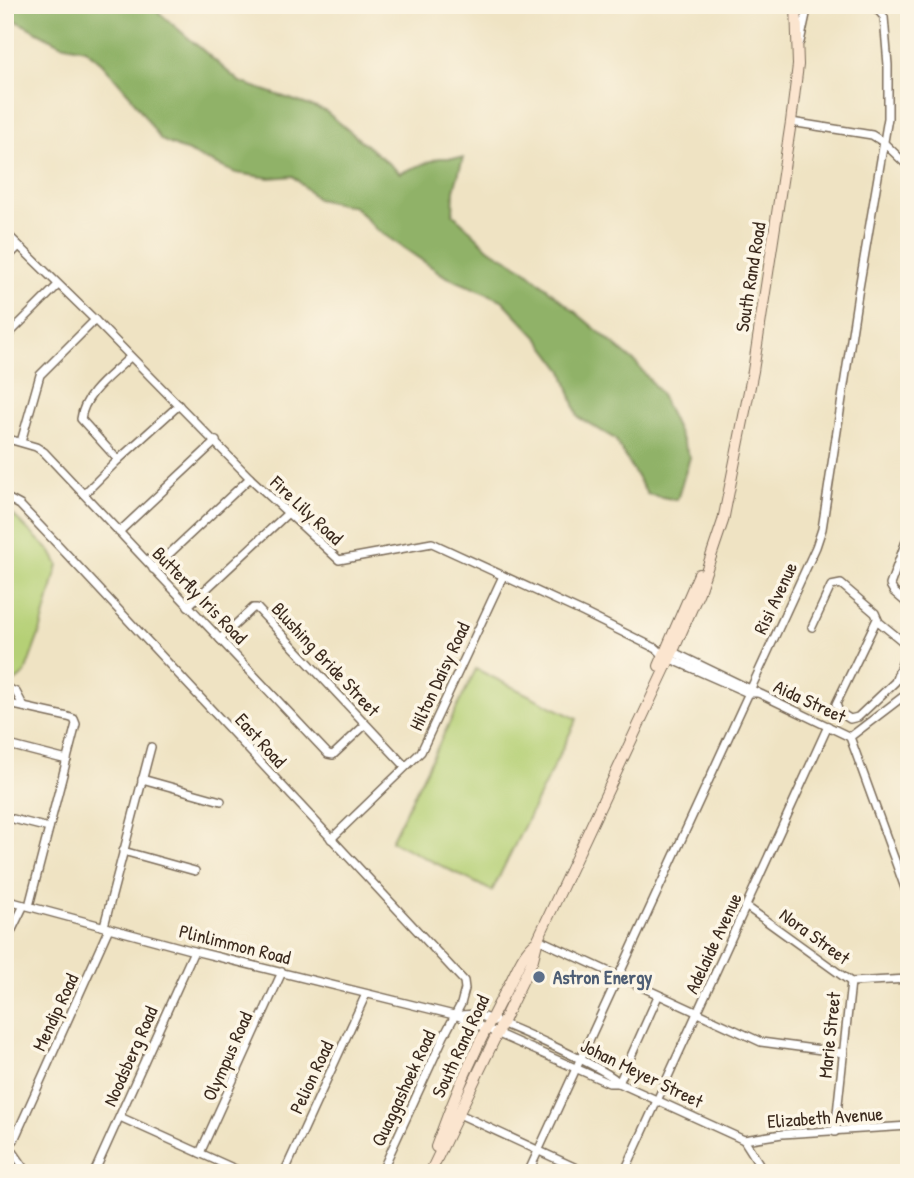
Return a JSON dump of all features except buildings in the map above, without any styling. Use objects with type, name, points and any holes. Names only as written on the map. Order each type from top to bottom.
[{"type":"main road","name":"South Rand Road","points":[[454,1112],[533,959],[537,940],[610,785],[724,512],[753,371],[790,122],[798,65],[796,5]]},
{"type":"main road","name":"South Rand Road","points":[[429,1173],[488,1024],[530,947],[537,940]]},
{"type":"street","name":"South Rand Road","points":[[799,45],[808,5]]},
{"type":"street","name":"Risi Avenue","points":[[528,1173],[752,691],[822,529],[888,118],[884,17],[875,7],[864,5]]},
{"type":"street","points":[[790,122],[864,134],[883,142],[909,167]]},
{"type":"street","name":"Fire Lily Road","points":[[5,232],[250,478],[339,560],[432,543],[666,653]]},
{"type":"street","points":[[5,260],[19,246]]},
{"type":"street","points":[[5,338],[58,285]]},
{"type":"street","points":[[21,442],[40,375],[95,320]]},
{"type":"street","points":[[118,460],[81,419],[81,415],[86,401],[130,357]]},
{"type":"street","points":[[84,494],[179,405]]},
{"type":"street","name":"Butterfly Iris Road","points":[[5,438],[44,452],[328,754],[333,755],[340,750],[365,725]]},
{"type":"street","points":[[119,531],[216,441]]},
{"type":"street","points":[[153,569],[250,478]]},
{"type":"street","name":"East Road","points":[[5,497],[20,505],[462,978],[465,985],[464,994],[456,1016]]},
{"type":"street","points":[[188,606],[288,513]]},
{"type":"street","points":[[909,533],[892,578],[892,589],[909,605]]},
{"type":"street","name":"Hilton Daisy Road","points":[[331,839],[421,752],[503,576]]},
{"type":"street","points":[[812,627],[831,586],[838,584],[843,585],[875,614],[877,620],[907,645],[895,682],[858,717],[847,718],[838,710],[836,704],[877,620]]},
{"type":"street","name":"Blushing Bride Street","points":[[220,639],[253,608],[257,608],[405,766]]},
{"type":"street","name":"Aida Street","points":[[666,653],[850,737]]},
{"type":"street","points":[[900,671],[909,683]]},
{"type":"street","points":[[5,687],[16,692],[24,707]]},
{"type":"street","points":[[909,692],[850,737],[909,899]]},
{"type":"street","points":[[5,703],[74,719],[75,730],[26,905],[5,944]]},
{"type":"street","name":"Adelaide Avenue","points":[[624,1173],[828,726]]},
{"type":"street","points":[[5,744],[67,760]]},
{"type":"street","name":"Mendip Road","points":[[7,1142],[19,1127],[106,927],[151,747]]},
{"type":"street","points":[[142,779],[220,801]]},
{"type":"street","points":[[5,817],[49,828]]},
{"type":"street","points":[[123,851],[195,871]]},
{"type":"street","name":"Plinlimmon Road","points":[[5,900],[194,951],[488,1024],[609,1083],[619,1083]]},
{"type":"street","name":"Nora Street","points":[[747,907],[851,982],[909,979]]},
{"type":"street","points":[[537,940],[761,1042],[844,1053]]},
{"type":"street","name":"Noodsberg Road","points":[[94,1173],[194,951]]},
{"type":"street","name":"Olympus Road","points":[[200,1153],[282,972]]},
{"type":"street","name":"Marie Street","points":[[835,1132],[851,982]]},
{"type":"street","name":"Pelion Road","points":[[284,1173],[366,994]]},
{"type":"street","points":[[619,1083],[657,996]]},
{"type":"street","name":"Quaggashoek Road","points":[[381,1173],[456,1016]]},
{"type":"street","name":"Johan Meyer Street","points":[[499,1029],[580,1059],[612,1075],[619,1083],[744,1140]]},
{"type":"street","points":[[454,1112],[587,1173]]},
{"type":"street","points":[[120,1117],[244,1173]]},
{"type":"street","name":"Elizabeth Avenue","points":[[744,1140],[782,1134],[909,1126]]},
{"type":"street","points":[[744,1140],[765,1173]]},
{"type":"street","points":[[7,1142],[28,1173]]},
{"type":"green space","points":[[5,5],[150,5],[240,82],[325,111],[400,173],[439,158],[463,158],[454,190],[453,214],[488,248],[524,269],[636,363],[660,393],[690,457],[677,500],[647,494],[615,439],[578,417],[563,371],[538,338],[502,300],[445,276],[376,229],[355,207],[317,199],[293,176],[270,178],[236,173],[161,140],[130,95],[102,63],[85,49],[60,44],[5,15]]},
{"type":"green space","points":[[5,512],[12,514],[51,552],[58,565],[41,629],[25,673],[8,687],[5,686]]},
{"type":"green space","points":[[476,669],[577,719],[492,891],[391,841]]},
{"type":"place","name":"Astron Energy","points":[[539,977]]}]
